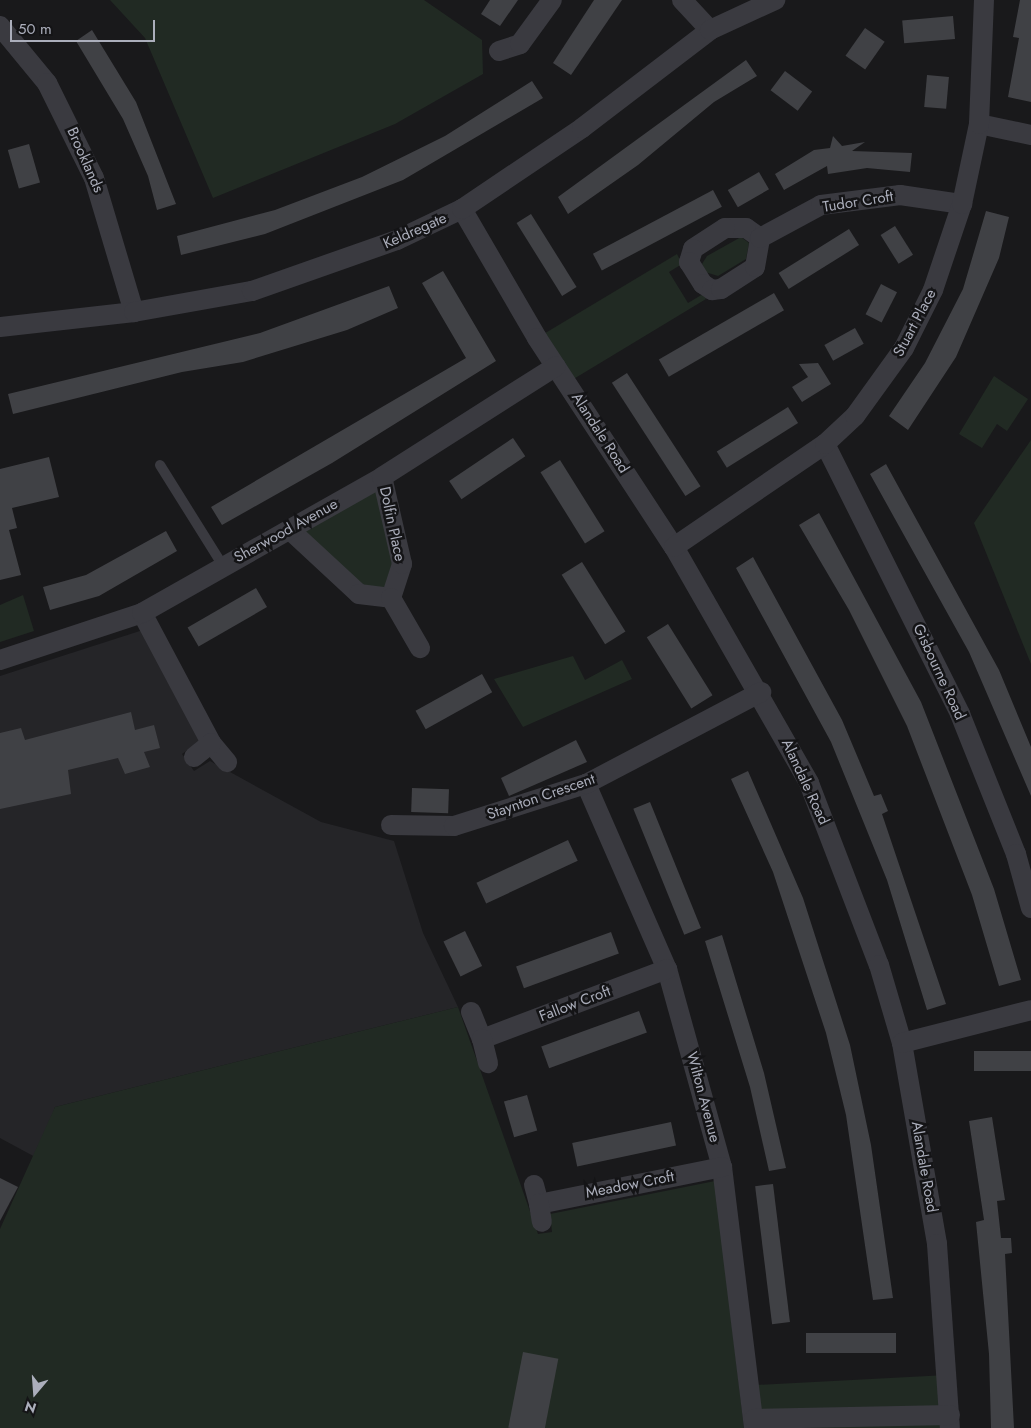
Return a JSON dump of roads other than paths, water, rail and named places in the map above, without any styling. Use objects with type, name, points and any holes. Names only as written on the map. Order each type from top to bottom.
[{"type":"street","points":[[499,51],[520,44],[552,0]]},
{"type":"street","points":[[682,0],[710,30]]},
{"type":"street","name":"Keldregate","points":[[0,327],[134,312],[252,291],[332,265],[462,209],[582,128],[710,30],[775,0]]},
{"type":"street","name":"Stuart Place","points":[[674,547],[825,444],[855,416],[904,348],[933,290],[962,204],[979,124],[984,0]]},
{"type":"street","name":"Brooklands","points":[[0,26],[47,83],[79,146],[105,208],[134,312]]},
{"type":"street","points":[[979,124],[1031,134]]},
{"type":"street","name":"Tudor Croft","points":[[760,238],[821,205],[900,195],[962,204]]},
{"type":"street","name":"Alandale Road","points":[[462,209],[556,366],[674,547],[761,692],[809,783],[879,965],[902,1043],[937,1244],[950,1421]]},
{"type":"street","name":"Sherwood Avenue","points":[[0,660],[142,613],[382,477],[556,366]]},
{"type":"street","name":"Gisbourne Road","points":[[825,444],[960,714],[1016,854],[1031,908]]},
{"type":"street","name":"Dolfin Place","points":[[382,477],[402,564],[391,598]]},
{"type":"street","points":[[290,530],[359,594],[391,598],[420,648]]},
{"type":"street","points":[[142,613],[211,744],[227,762]]},
{"type":"street","name":"Staynton Crescent","points":[[391,825],[454,826],[586,784],[761,692]]},
{"type":"street","points":[[194,757],[211,744]]},
{"type":"street","name":"Wilton Avenue","points":[[586,784],[667,969],[722,1167],[754,1424]]},
{"type":"street","name":"Fallow Croft","points":[[482,1040],[667,969]]},
{"type":"street","points":[[902,1043],[1031,1010]]},
{"type":"street","points":[[470,1012],[482,1040],[488,1063]]},
{"type":"street","name":"Meadow Croft","points":[[538,1203],[722,1167]]},
{"type":"street","points":[[754,1424],[950,1421]]},
{"type":"lane","points":[[160,465],[224,566]]}]
